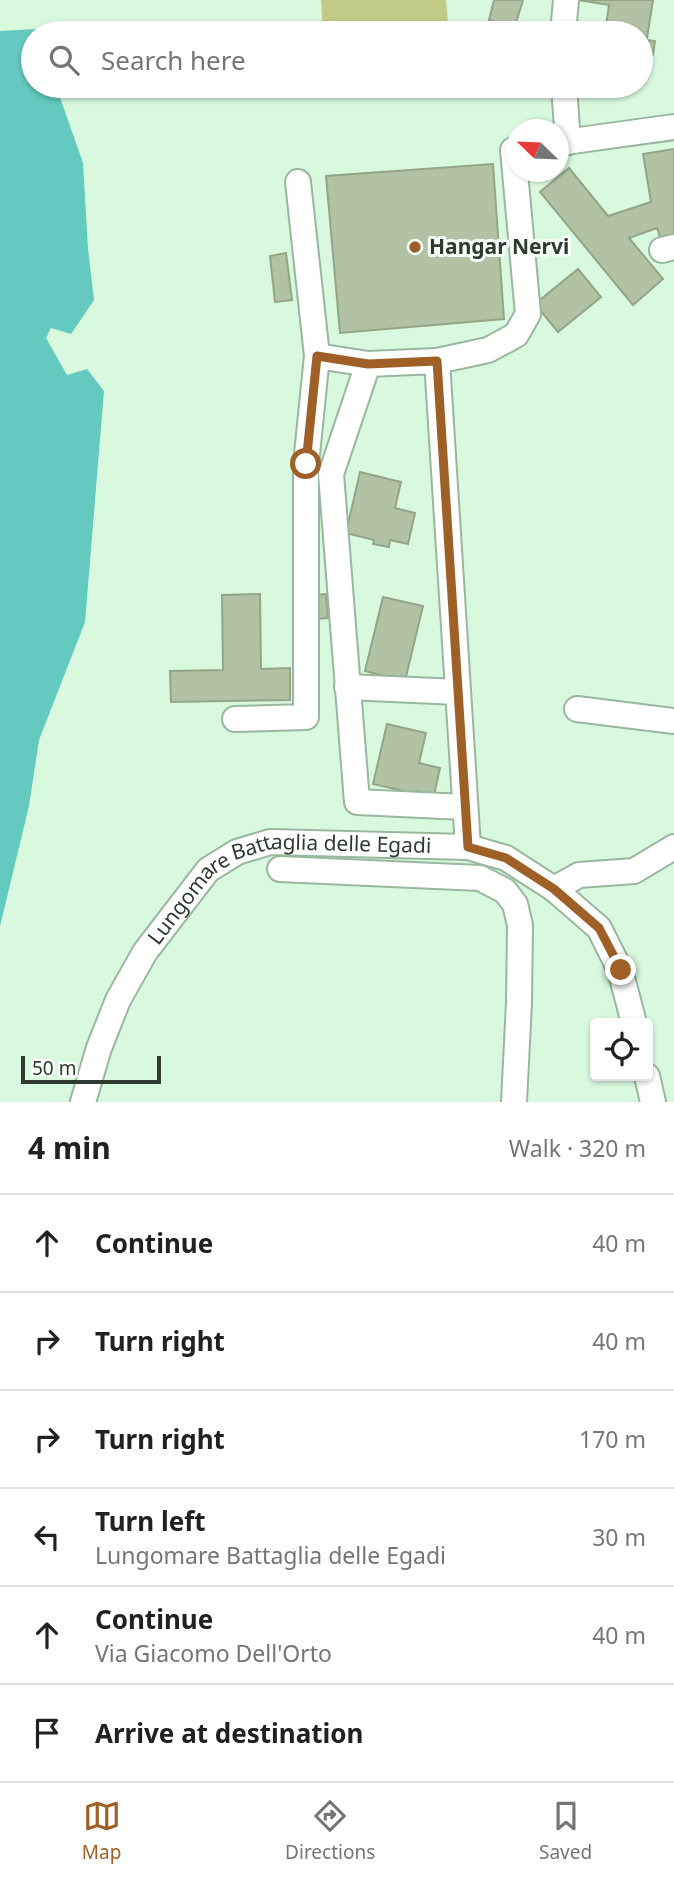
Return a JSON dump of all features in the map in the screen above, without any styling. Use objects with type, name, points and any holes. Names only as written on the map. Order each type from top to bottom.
[{"type":"street","points":[[564,21],[566,0]]},
{"type":"street","points":[[563,119],[564,98]]},
{"type":"street","points":[[569,142],[674,127]]},
{"type":"street","points":[[235,719],[306,717],[306,464],[317,356],[298,182]]},
{"type":"street","points":[[317,356],[368,364],[437,361],[488,350],[516,335],[528,314],[516,182]]},
{"type":"street","points":[[437,361],[468,847]]},
{"type":"street","points":[[368,364],[331,474],[357,802],[465,807]]},
{"type":"street","points":[[347,687],[458,691]]},
{"type":"street","points":[[577,709],[674,721]]},
{"type":"street","name":"Lungomare Battaglia delle Egadi","points":[[83,1102],[99,1048],[118,1000],[145,953],[208,870],[237,852],[270,842],[468,847],[506,858],[554,889],[599,928],[621,970],[633,1018]]},
{"type":"street","points":[[554,889],[579,875],[634,870],[671,856]]},
{"type":"street","points":[[280,869],[480,878],[505,891],[515,904],[520,925],[514,1102]]},
{"type":"street","points":[[648,1081],[653,1102]]},
{"type":"green space","points":[[321,0],[446,0],[448,21],[322,21]]},
{"type":"water","points":[[21,30],[21,98],[60,98],[83,163],[94,300],[71,334],[51,328],[46,338],[67,375],[87,369],[104,391],[85,622],[39,740],[29,806],[0,926],[0,31]]},
{"type":"building","points":[[494,0],[523,0],[517,21],[489,20]]},
{"type":"building","points":[[578,0],[653,0],[650,21],[607,21],[609,5]]},
{"type":"building","points":[[674,149],[674,238],[661,240],[657,228],[629,238],[663,279],[633,305],[540,192],[552,182],[569,182],[569,168],[608,216],[651,202],[643,154]]},
{"type":"building","name":"Hangar Nervi","points":[[493,164],[504,319],[340,333],[326,176]]},
{"type":"building","points":[[286,253],[292,300],[275,302],[270,256]]},
{"type":"building","points":[[578,269],[601,297],[558,332],[535,304]]},
{"type":"building","points":[[360,472],[401,482],[395,508],[415,513],[408,544],[390,540],[389,547],[373,544],[374,540],[346,533]]},
{"type":"building","points":[[260,594],[261,669],[290,668],[290,700],[171,702],[170,671],[223,670],[222,595]]},
{"type":"building","points":[[326,594],[328,618],[317,619],[316,595]]},
{"type":"building","points":[[383,597],[423,606],[405,681],[365,671]]},
{"type":"building","points":[[387,724],[426,733],[419,763],[440,768],[434,795],[417,791],[415,798],[399,795],[400,790],[373,784]]},
{"type":"place","name":"Hangar Nervi","points":[[415,247]]},
{"type":"route","points":[[306,464],[317,356],[368,364],[437,361],[468,847],[506,858],[554,889],[599,928],[621,970]]}]
